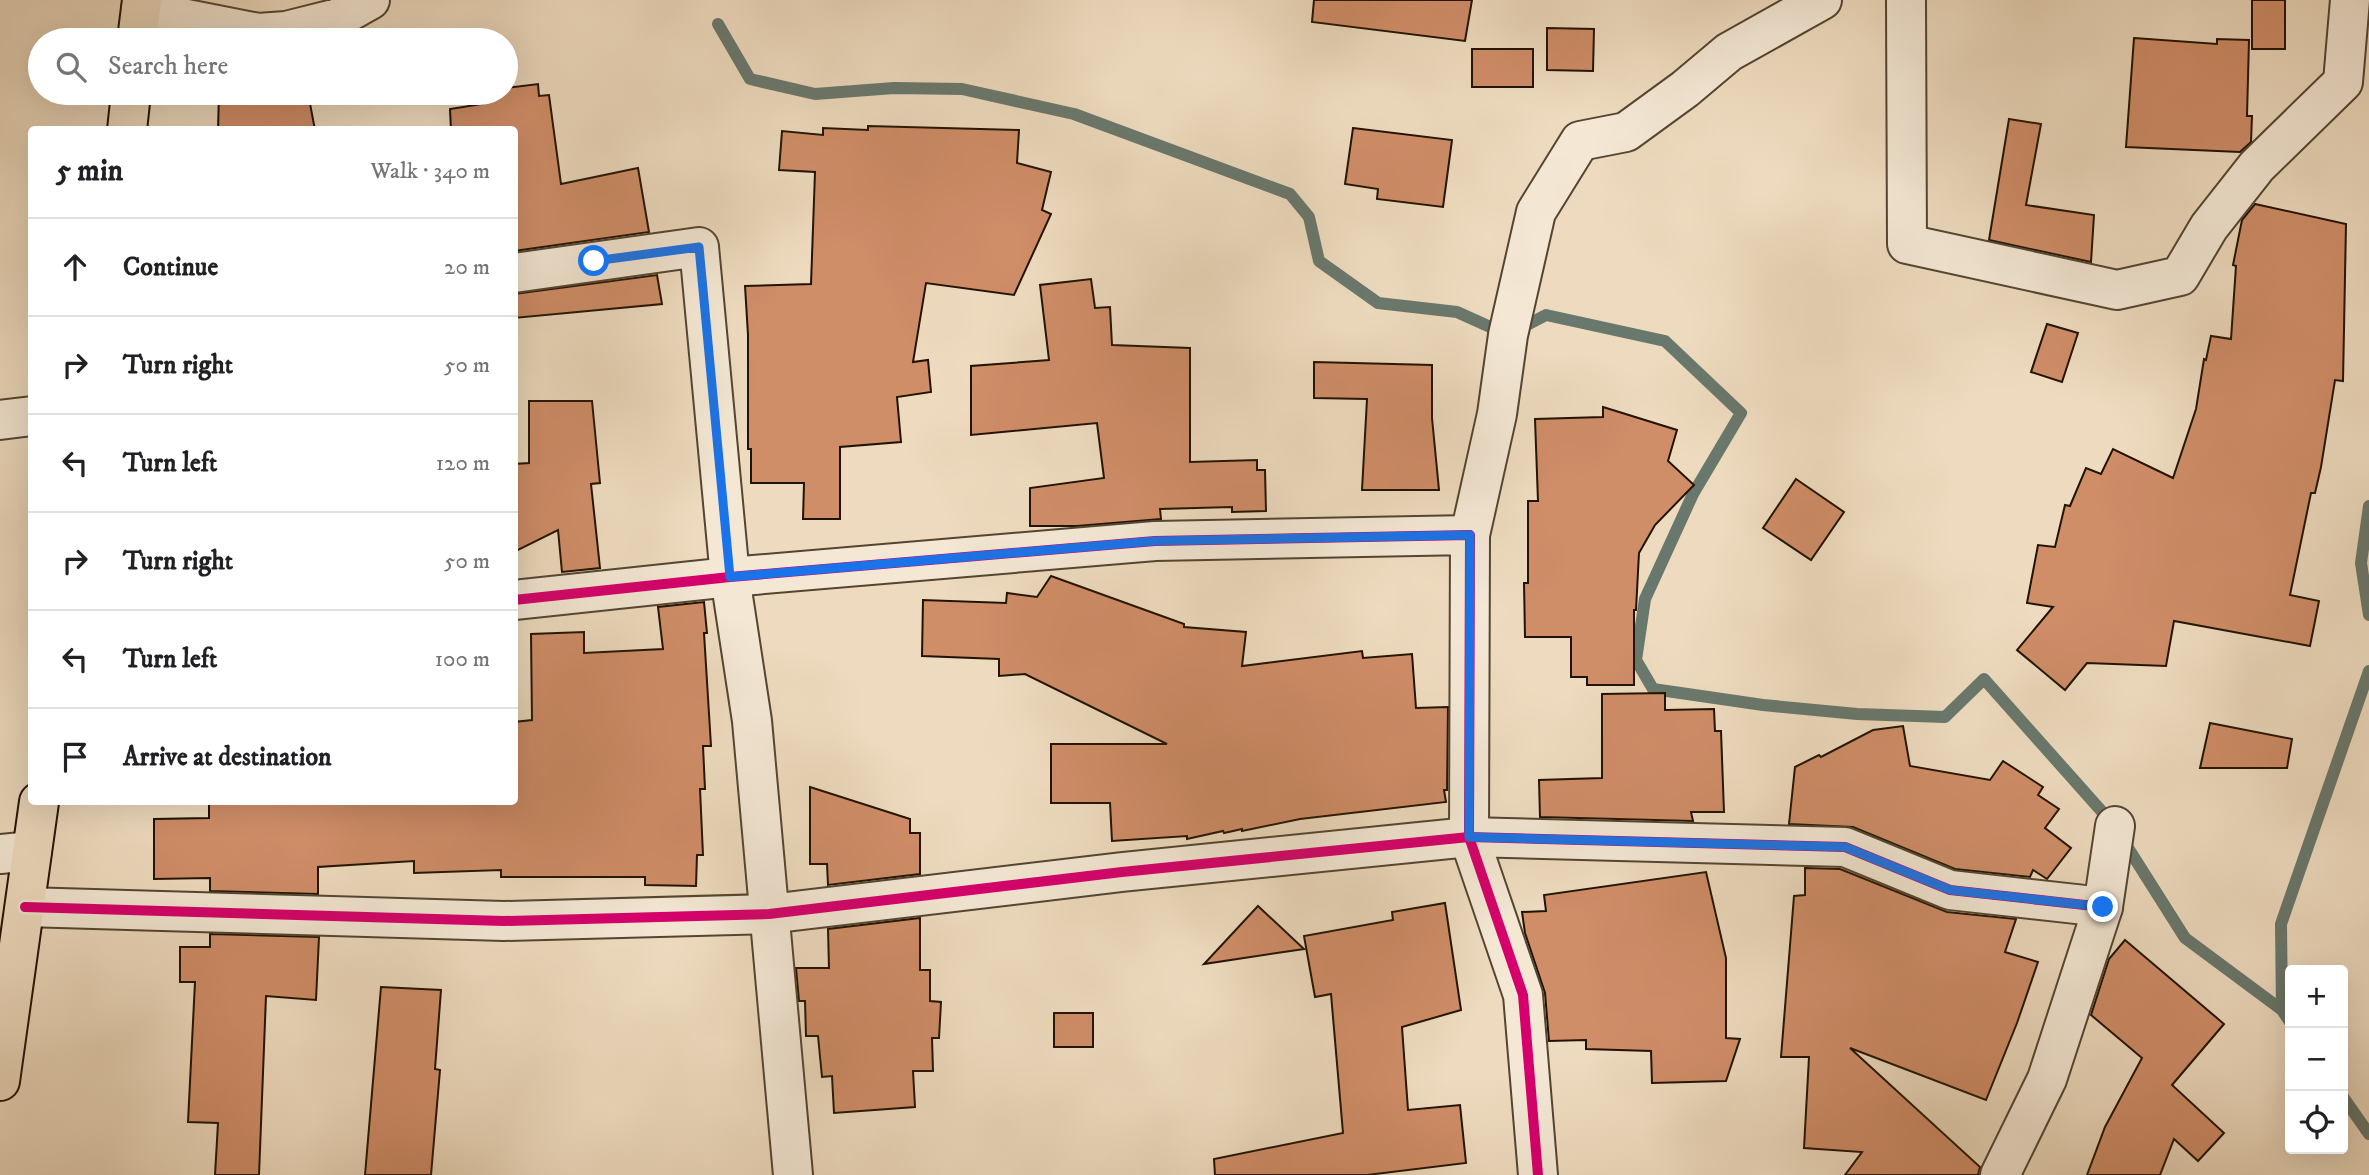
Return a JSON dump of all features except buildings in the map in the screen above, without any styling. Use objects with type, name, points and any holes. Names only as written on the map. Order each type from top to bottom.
[{"type":"main road","points":[[127,126],[130,105]]},
{"type":"main road","points":[[0,1081],[24,907],[16,853],[38,805]]},
{"type":"street","points":[[298,28],[338,18],[370,0]]},
{"type":"street","points":[[1538,1175],[1523,995],[1469,837],[1470,535],[1497,414],[1508,335],[1536,212],[1580,141],[1626,132],[1685,89],[1729,52],[1822,0]]},
{"type":"street","points":[[1906,0],[1907,244],[2117,290],[2180,276],[2209,227],[2257,166],[2343,82],[2350,0]]},
{"type":"street","points":[[140,17],[221,28]]},
{"type":"street","points":[[518,272],[699,247],[730,577],[752,721],[793,1175]]},
{"type":"street","points":[[0,420],[28,416]]},
{"type":"street","points":[[518,600],[730,577],[1155,541],[1470,535]]},
{"type":"street","points":[[2000,1175],[2047,1079],[2103,907],[2115,826]]},
{"type":"street","points":[[24,907],[504,921],[769,914],[1122,872],[1469,837],[1845,847],[1950,890],[2103,907]]},
{"type":"waterway","points":[[718,24],[750,79],[815,94],[894,88],[962,89],[1074,114],[1290,194],[1309,217],[1319,261],[1378,303],[1457,312],[1508,335],[1546,315],[1665,341],[1741,413],[1693,494],[1645,599],[1636,660],[1653,689],[1763,705],[1857,714],[1945,717],[1984,679],[2113,824]]},
{"type":"waterway","points":[[2369,506],[2361,563],[2369,615]]},
{"type":"waterway","points":[[2282,1010],[2281,924],[2369,671]]},
{"type":"waterway","points":[[2123,840],[2185,938],[2285,1014]]},
{"type":"waterway","points":[[2348,1104],[2369,1134]]},
{"type":"cycle path","points":[[518,600],[730,577],[1155,541],[1470,535],[1469,837],[1523,995],[1538,1175]]},
{"type":"cycle path","points":[[25,907],[504,921],[769,914],[1122,872],[1469,837],[1845,847],[1950,890],[2103,907]]},
{"type":"route","points":[[594,261],[699,247],[730,577],[1155,541],[1470,535],[1469,837],[1845,847],[1950,890],[2103,907]]}]
